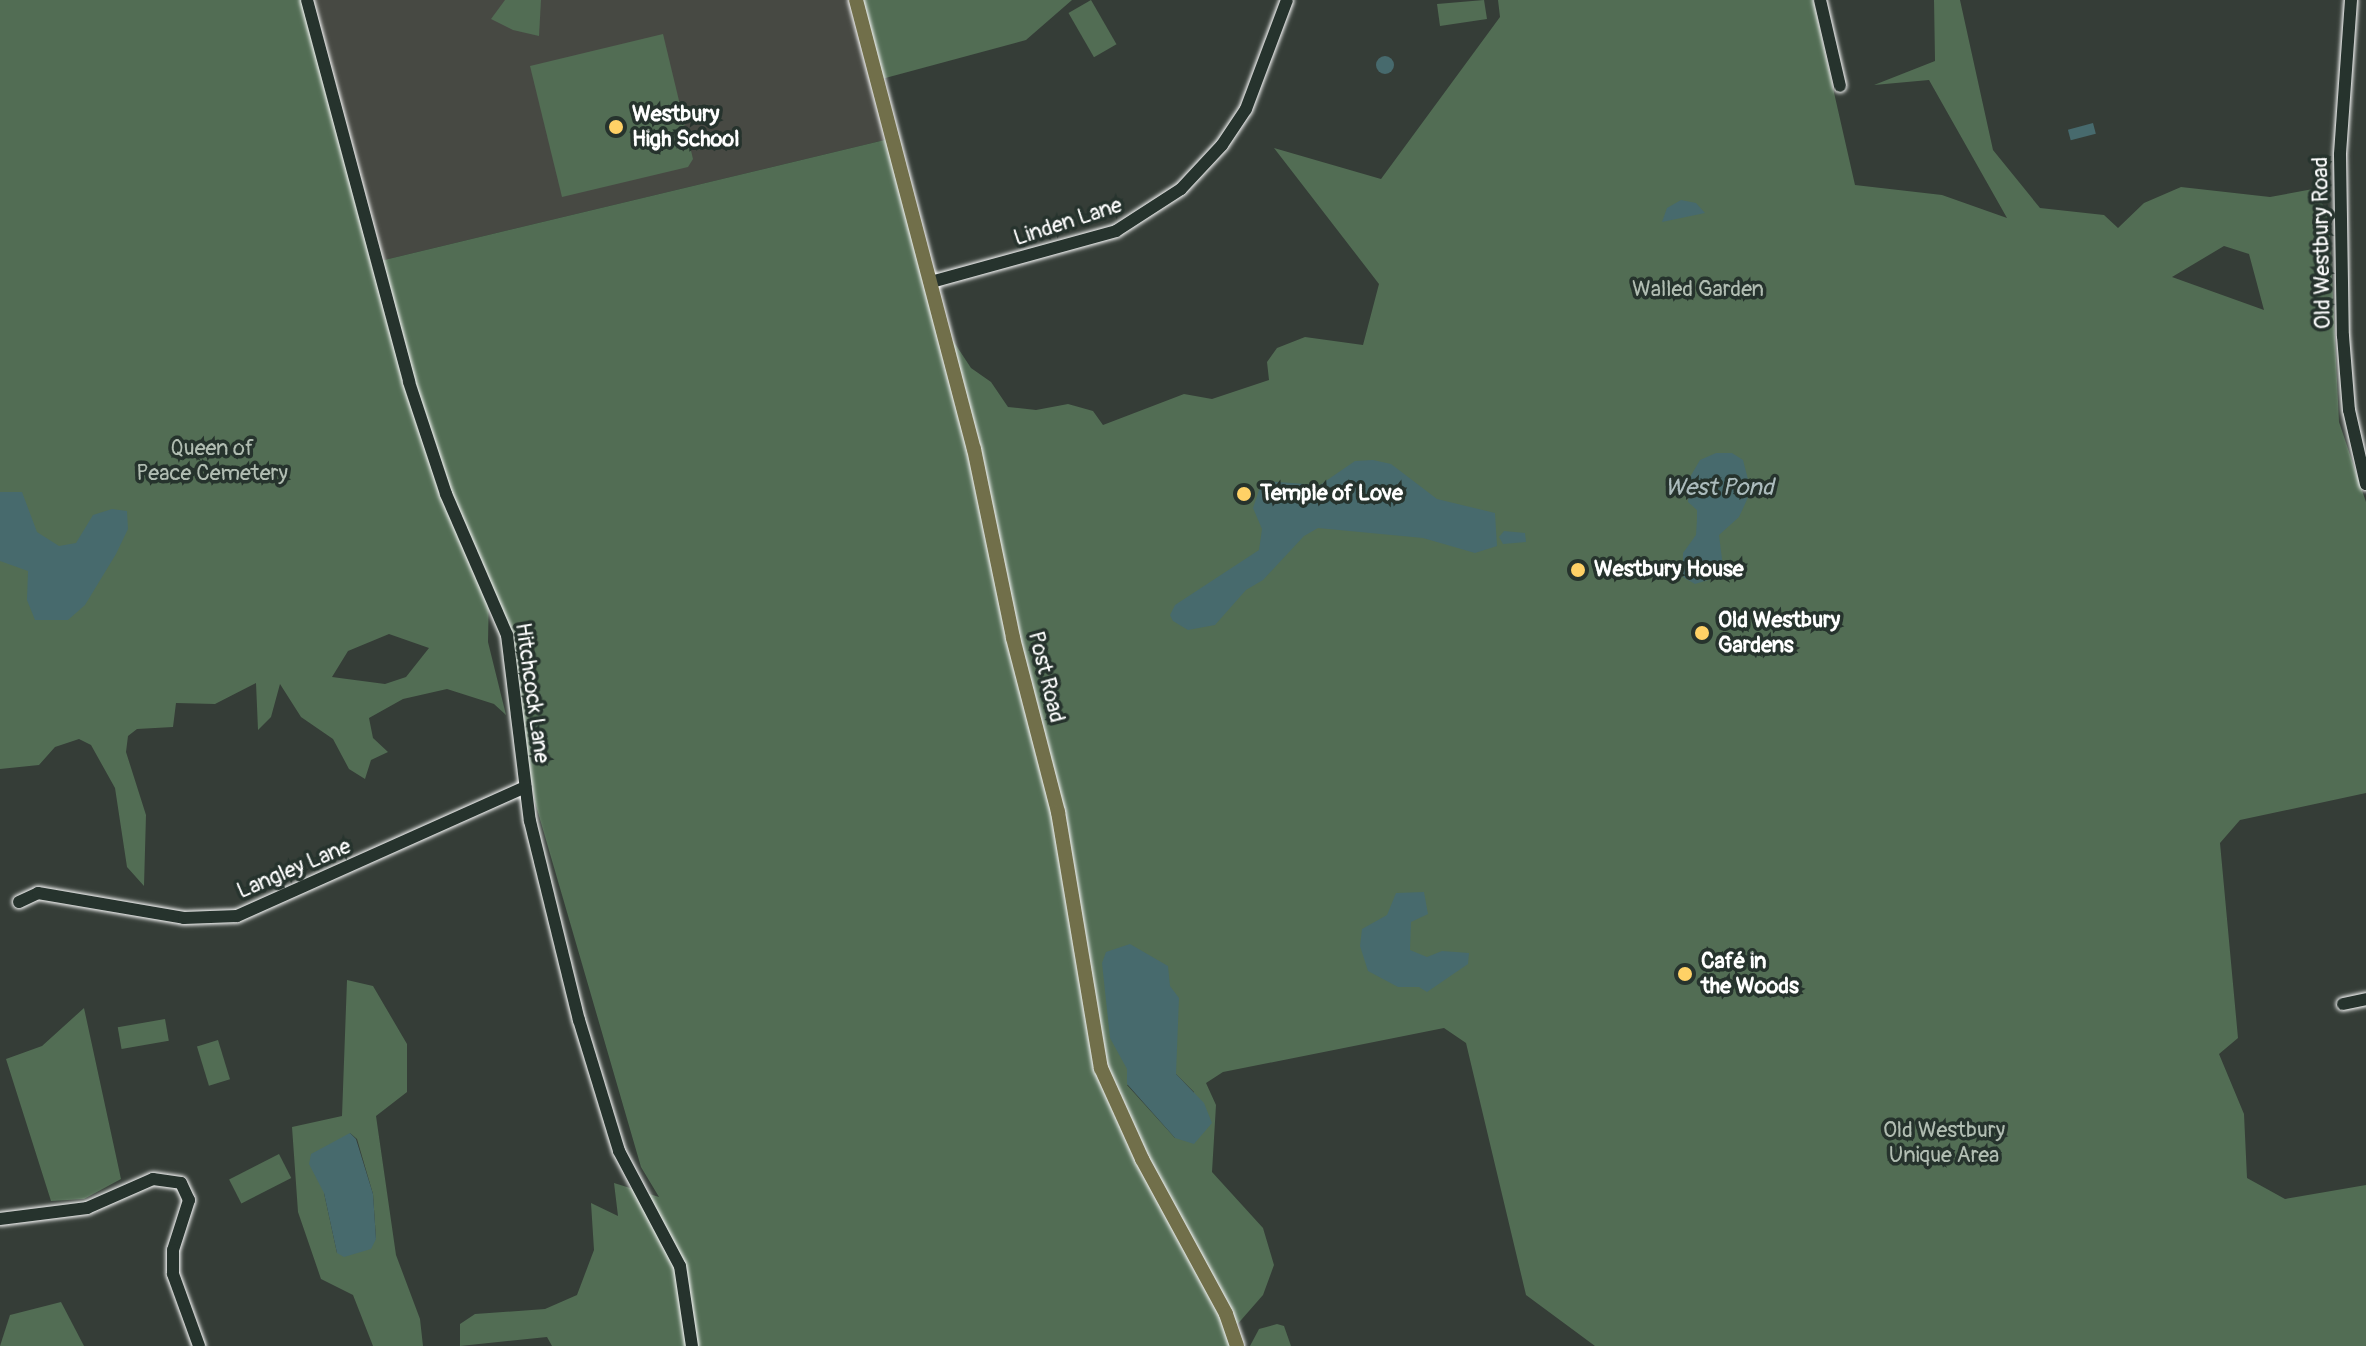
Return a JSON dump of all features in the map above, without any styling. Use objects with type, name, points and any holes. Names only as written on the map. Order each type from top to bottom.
[{"type":"main road","name":"Post Road","points":[[856,0],[931,282],[1074,883],[1101,1068],[1142,1159],[1226,1314],[1237,1346]]},
{"type":"street","name":"Hitchcock Lane","points":[[307,0],[409,382],[446,494],[507,635],[525,787],[543,882],[609,1124],[630,1179],[680,1266],[692,1346]]},
{"type":"street","name":"Linden Lane","points":[[931,282],[1116,231],[1181,189],[1222,145],[1246,109],[1287,0]]},
{"type":"street","points":[[1820,0],[1840,86]]},
{"type":"street","points":[[2351,1],[2366,4]]},
{"type":"street","name":"Old Westbury Road","points":[[2351,1],[2340,155],[2343,321],[2349,410],[2366,484]]},
{"type":"street","name":"Langley Lane","points":[[19,902],[38,893],[184,918],[237,916],[525,787]]},
{"type":"street","points":[[2343,1004],[2366,999]]},
{"type":"street","points":[[0,1219],[87,1208],[153,1179],[181,1183],[189,1200],[173,1250],[173,1274],[199,1346]]},
{"type":"shaded area","name":"Westbury High School","points":[[307,0],[856,0],[893,138],[376,262]]},
{"type":"green space","points":[[0,0],[307,0],[376,262],[893,138],[942,324],[971,368],[991,382],[1008,407],[1036,410],[1068,404],[1093,411],[1103,425],[1184,394],[1212,399],[1269,380],[1267,362],[1277,348],[1305,337],[1363,345],[1379,284],[1274,148],[1381,179],[1500,17],[1498,0],[1813,0],[1855,185],[1942,195],[2007,218],[1929,80],[1874,85],[1935,61],[1934,0],[1960,0],[1993,150],[2040,208],[2104,215],[2118,228],[2144,203],[2181,187],[2270,197],[2313,189],[2329,215],[2339,422],[2366,502],[2366,793],[2240,820],[2220,843],[2238,1038],[2219,1054],[2244,1114],[2247,1178],[2285,1199],[2366,1185],[2366,1346],[1595,1346],[1526,1295],[1466,1043],[1444,1028],[1223,1072],[1206,1083],[1216,1105],[1212,1172],[1263,1228],[1274,1265],[1263,1295],[1235,1327],[1243,1346],[552,1346],[547,1337],[460,1346],[460,1324],[475,1314],[545,1309],[577,1295],[594,1250],[591,1203],[618,1216],[614,1183],[659,1197],[641,1167],[535,802],[513,670],[489,592],[488,642],[506,715],[494,704],[447,689],[403,699],[369,718],[373,738],[388,752],[371,760],[365,779],[349,769],[333,739],[301,717],[280,684],[271,717],[258,730],[256,683],[215,704],[176,703],[173,727],[137,729],[128,736],[126,752],[146,815],[144,886],[127,867],[115,788],[91,745],[79,739],[55,747],[39,765],[0,769]],"holes":[[[2224,246],[2249,254],[2264,310],[2172,277]],[[389,634],[429,648],[406,677],[385,684],[332,677],[348,651]],[[1176,1074],[1194,1092],[1175,1138],[1127,1085]]]},
{"type":"green space","points":[[505,0],[541,0],[539,36],[513,30],[491,19]]},
{"type":"green space","points":[[856,0],[1072,0],[1026,40],[878,80]]},
{"type":"green space","points":[[1091,0],[1116,44],[1094,57],[1068,13]]},
{"type":"green space","points":[[1484,0],[1487,19],[1440,26],[1437,4]]},
{"type":"green space","points":[[663,34],[693,159],[688,167],[562,197],[530,66]]},
{"type":"green space","points":[[347,980],[373,986],[407,1044],[407,1092],[376,1116],[396,1255],[420,1319],[423,1346],[373,1346],[353,1295],[321,1279],[298,1212],[292,1127],[342,1116]],"holes":[[[350,1133],[357,1139],[373,1194],[376,1239],[337,1253],[324,1193]]]},
{"type":"green space","points":[[84,1008],[121,1179],[84,1199],[51,1201],[6,1059],[42,1046]]},
{"type":"green space","points":[[165,1019],[169,1041],[122,1049],[118,1027]]},
{"type":"green space","points":[[218,1040],[230,1079],[209,1086],[197,1046]]},
{"type":"green space","points":[[279,1154],[291,1178],[241,1203],[229,1179]]},
{"type":"green space","points":[[61,1302],[84,1346],[0,1346],[10,1315]]},
{"type":"green space","points":[[1277,1324],[1284,1326],[1291,1346],[1250,1346],[1259,1329]]},
{"type":"water","points":[[1385,56],[1394,65],[1385,74],[1376,65]]},
{"type":"water","points":[[2093,123],[2096,134],[2071,140],[2068,130]]},
{"type":"water","points":[[1681,200],[1696,203],[1705,213],[1662,222],[1667,208]]},
{"type":"water","name":"West Pond","points":[[1716,453],[1732,453],[1743,460],[1751,491],[1739,517],[1719,535],[1724,575],[1695,584],[1683,577],[1683,553],[1696,535],[1697,510],[1688,502],[1690,477],[1700,460]]},
{"type":"water","points":[[1373,460],[1391,464],[1437,499],[1495,513],[1497,546],[1475,553],[1423,538],[1318,528],[1304,536],[1263,580],[1246,590],[1215,625],[1188,630],[1173,621],[1170,615],[1175,605],[1259,550],[1262,529],[1253,508],[1262,481],[1320,485],[1355,461]]},
{"type":"water","points":[[0,492],[22,492],[37,532],[59,546],[76,543],[93,515],[112,509],[127,511],[128,529],[116,554],[85,605],[68,620],[35,620],[27,600],[28,571],[0,561]]},
{"type":"water","points":[[1504,531],[1525,533],[1526,542],[1503,544],[1499,537]]},
{"type":"water","points":[[1424,892],[1428,914],[1411,922],[1410,950],[1427,957],[1442,951],[1469,953],[1468,964],[1427,992],[1419,987],[1398,987],[1368,971],[1360,946],[1362,929],[1387,915],[1396,893]]},
{"type":"water","points":[[1130,944],[1168,966],[1170,986],[1179,998],[1176,1074],[1204,1103],[1212,1123],[1194,1144],[1175,1138],[1127,1084],[1127,1069],[1110,1038],[1102,963],[1106,952]]},
{"type":"water","points":[[350,1133],[356,1139],[373,1194],[376,1239],[371,1249],[344,1257],[337,1253],[324,1193],[309,1164],[311,1154]]},
{"type":"place","name":"Westbury High School","points":[[616,127]]},
{"type":"place","name":"Temple of Love","points":[[1244,494]]},
{"type":"place","name":"Westbury House","points":[[1578,570]]},
{"type":"place","name":"Old Westbury Gardens","points":[[1702,633]]},
{"type":"place","name":"Café in the Woods","points":[[1685,974]]},
{"type":"park label","name":"Walled Garden","points":[[1698,290]]},
{"type":"park label","name":"Queen of Peace Cemetery","points":[[212,460]]},
{"type":"park label","name":"Old Westbury Unique Area","points":[[1944,1142]]}]
